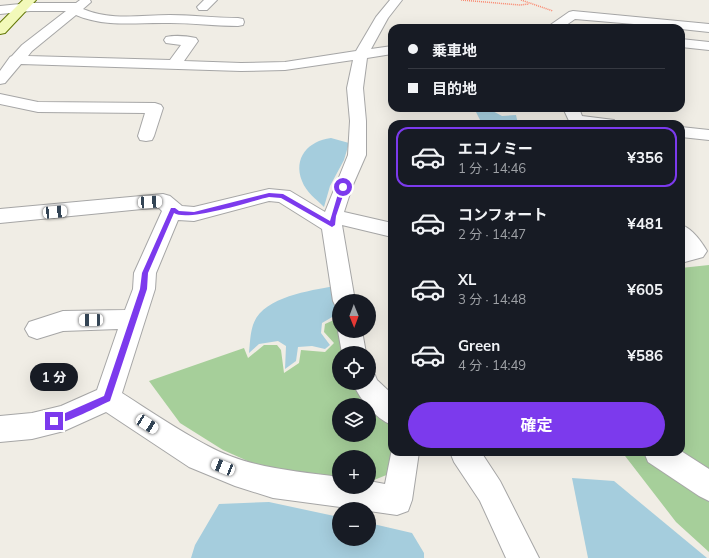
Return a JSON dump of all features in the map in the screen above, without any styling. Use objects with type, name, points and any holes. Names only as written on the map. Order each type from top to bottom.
[{"type":"main road","points":[[0,30],[26,4]]},
{"type":"street","points":[[343,294],[333,221],[343,187],[357,155],[358,121],[355,88],[361,54],[382,17],[396,0]]},
{"type":"street","points":[[0,10],[26,4],[79,6]]},
{"type":"street","points":[[79,6],[82,12],[94,18],[125,21],[170,19],[238,22]]},
{"type":"street","points":[[0,80],[15,60],[35,40],[79,6]]},
{"type":"street","points":[[559,24],[573,15],[670,24]]},
{"type":"street","points":[[685,26],[709,28]]},
{"type":"street","points":[[171,40],[191,41],[174,65]]},
{"type":"street","points":[[685,43],[709,46]]},
{"type":"street","points":[[15,60],[174,65],[285,66],[388,51]]},
{"type":"street","points":[[0,99],[38,107],[155,108],[146,136]]},
{"type":"street","points":[[685,132],[709,135]]},
{"type":"street","points":[[0,216],[69,211],[123,203],[163,201],[178,213],[194,214],[269,195],[283,196],[333,221],[388,229]]},
{"type":"street","points":[[0,430],[32,426],[64,418],[107,398],[144,289],[145,273],[173,210]]},
{"type":"street","points":[[685,237],[696,251],[685,254]]},
{"type":"street","points":[[37,329],[63,321],[134,319]]},
{"type":"street","points":[[370,390],[388,408]]},
{"type":"street","points":[[107,398],[199,457],[235,472],[273,483],[397,500],[404,456]]},
{"type":"street","points":[[467,456],[490,491],[523,558]]},
{"type":"street","points":[[664,456],[709,486]]},
{"type":"path","points":[[461,0],[520,5],[529,4]]},
{"type":"path","points":[[522,0],[529,4],[551,10],[568,18]]},
{"type":"green space","points":[[709,265],[709,552],[676,522],[625,456],[685,456],[685,268]]},
{"type":"green space","points":[[332,321],[332,338],[340,338],[342,346],[332,346],[332,390],[360,390],[365,398],[332,398],[332,442],[376,442],[376,411],[386,420],[388,424],[388,456],[392,456],[389,474],[376,479],[376,450],[332,450],[332,481],[279,475],[223,450],[180,423],[149,381],[244,348],[248,358],[264,345],[277,345],[281,350],[284,373],[299,363],[301,350],[325,352],[334,343],[324,332],[325,324]]},
{"type":"water","points":[[476,112],[494,112],[502,116],[516,115],[517,120],[480,120]]},
{"type":"water","points":[[331,138],[349,143],[344,160],[330,186],[324,207],[306,189],[300,173],[300,165],[304,152],[309,147]]},
{"type":"water","points":[[334,286],[335,294],[332,294],[332,317],[322,323],[321,333],[330,345],[325,349],[312,346],[298,347],[296,361],[285,369],[286,346],[278,341],[259,344],[249,353],[253,325],[258,315],[276,302],[312,290]]},
{"type":"water","points":[[572,478],[614,481],[707,558],[588,558]]},
{"type":"water","points":[[269,502],[332,516],[332,546],[376,546],[376,525],[412,533],[424,553],[424,558],[191,558],[195,545],[219,504]]},
{"type":"route","points":[[54,421],[64,418],[107,398],[144,289],[145,273],[173,210],[178,213],[194,214],[254,198],[269,195],[283,196],[332,225],[333,216],[343,187]]}]
